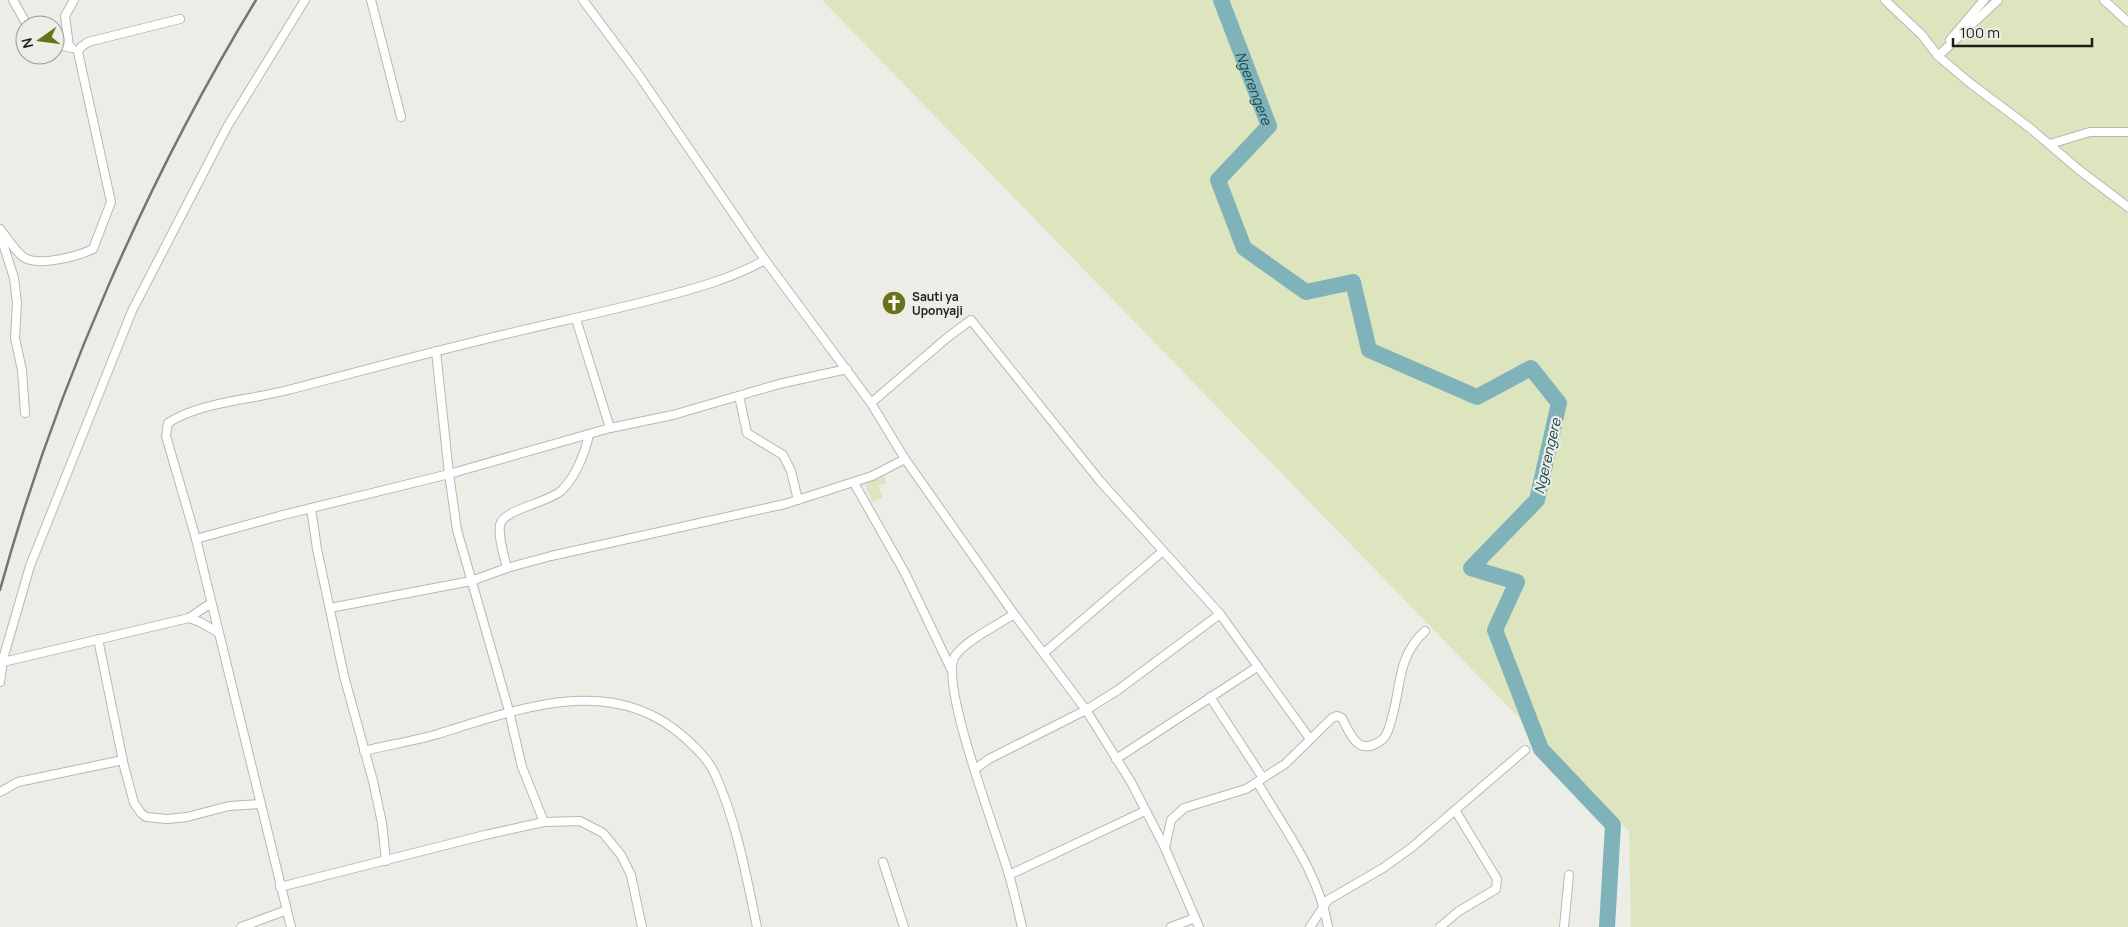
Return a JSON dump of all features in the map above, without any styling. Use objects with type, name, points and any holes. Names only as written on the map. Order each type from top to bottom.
[{"type":"street","points":[[13,0],[21,15]]},
{"type":"street","points":[[68,46],[65,16],[74,0]]},
{"type":"street","points":[[0,682],[3,662],[30,566],[132,311],[227,127],[305,0]]},
{"type":"street","points":[[370,0],[401,117]]},
{"type":"street","points":[[583,0],[638,74],[765,260],[871,402],[905,459],[1014,614],[1045,652],[1086,710],[1116,759],[1165,848],[1199,927]]},
{"type":"street","points":[[1938,56],[1963,22],[1984,0]]},
{"type":"street","points":[[1938,56],[1998,0]]},
{"type":"street","points":[[2104,0],[2128,22]]},
{"type":"street","points":[[1888,1],[1922,35],[1938,56],[2050,144],[2078,169],[2127,203]]},
{"type":"street","points":[[0,229],[23,258],[40,261],[76,257],[93,249],[111,202],[78,52],[81,46],[88,42],[180,19]]},
{"type":"street","points":[[65,46],[78,52]]},
{"type":"street","points":[[2050,144],[2090,132],[2128,132]]},
{"type":"street","points":[[0,234],[14,278],[17,303],[15,338],[22,370],[26,413]]},
{"type":"street","points":[[291,927],[196,539],[166,436],[168,423],[180,415],[284,392],[436,351],[576,320],[721,281],[765,260]]},
{"type":"street","points":[[576,320],[610,428]]},
{"type":"street","points":[[871,402],[948,337],[972,320],[1100,481],[1220,614],[1310,739]]},
{"type":"street","points":[[436,351],[457,530],[509,711],[522,767],[544,822]]},
{"type":"street","points":[[196,539],[449,474],[610,428],[673,415],[779,384],[847,369]]},
{"type":"street","points":[[739,396],[747,433],[783,455],[791,471],[798,500]]},
{"type":"street","points":[[507,568],[500,524],[504,518],[548,500],[562,490],[574,474],[586,449],[590,435]]},
{"type":"street","points":[[330,608],[471,581],[507,568],[798,500],[854,483],[905,459]]},
{"type":"street","points":[[854,483],[905,573],[951,669],[956,704],[1009,875],[1022,927]]},
{"type":"street","points":[[311,508],[317,549],[344,676],[382,823],[386,861]]},
{"type":"street","points":[[1045,652],[1163,550]]},
{"type":"street","points":[[3,662],[189,618],[211,603]]},
{"type":"street","points":[[951,669],[955,656],[963,647],[1014,614]]},
{"type":"street","points":[[975,769],[997,755],[1086,710],[1118,690],[1220,614]]},
{"type":"street","points":[[189,618],[219,633]]},
{"type":"street","points":[[1165,848],[1172,820],[1184,808],[1246,789],[1284,764],[1337,716],[1342,718],[1351,739],[1360,744],[1371,745],[1383,740],[1393,713],[1405,657],[1411,646],[1425,631]]},
{"type":"street","points":[[98,640],[134,803],[146,817],[167,820],[229,806],[261,804]]},
{"type":"street","points":[[1116,759],[1257,667]]},
{"type":"street","points":[[1210,698],[1260,780],[1311,871],[1325,906],[1328,927]]},
{"type":"street","points":[[364,751],[435,735],[509,711],[562,700],[610,702],[647,711],[670,724],[701,752],[714,773],[734,823],[757,927]]},
{"type":"street","points":[[1310,927],[1328,900],[1383,868],[1411,848],[1525,750]]},
{"type":"street","points":[[0,792],[18,782],[123,760]]},
{"type":"street","points":[[1440,927],[1459,911],[1493,892],[1498,884],[1497,879],[1455,810]]},
{"type":"street","points":[[1009,875],[1145,811]]},
{"type":"street","points":[[280,887],[544,822],[580,821],[604,833],[621,855],[631,875],[642,927]]},
{"type":"street","points":[[883,862],[904,927]]},
{"type":"street","points":[[1564,927],[1569,875]]},
{"type":"street","points":[[241,927],[287,910]]},
{"type":"street","points":[[1171,927],[1195,918]]},
{"type":"green space","points":[[822,0],[2128,0],[2128,927],[1631,927],[1629,831]]},
{"type":"green space","points":[[884,476],[886,483],[878,486],[883,498],[872,502],[865,483]]},
{"type":"waterway","name":"Ngerengere","points":[[1221,0],[1269,126],[1218,180],[1244,248],[1306,292],[1353,282],[1369,350],[1477,397],[1531,368],[1559,403],[1537,500],[1471,568],[1517,582],[1495,630],[1541,749],[1613,825],[1607,927]]},
{"type":"railway","points":[[0,590],[22,514],[48,438],[108,286],[178,139],[216,68],[256,0]]},
{"type":"place","name":"Sauti ya Uponyaji","points":[[894,303]]}]
